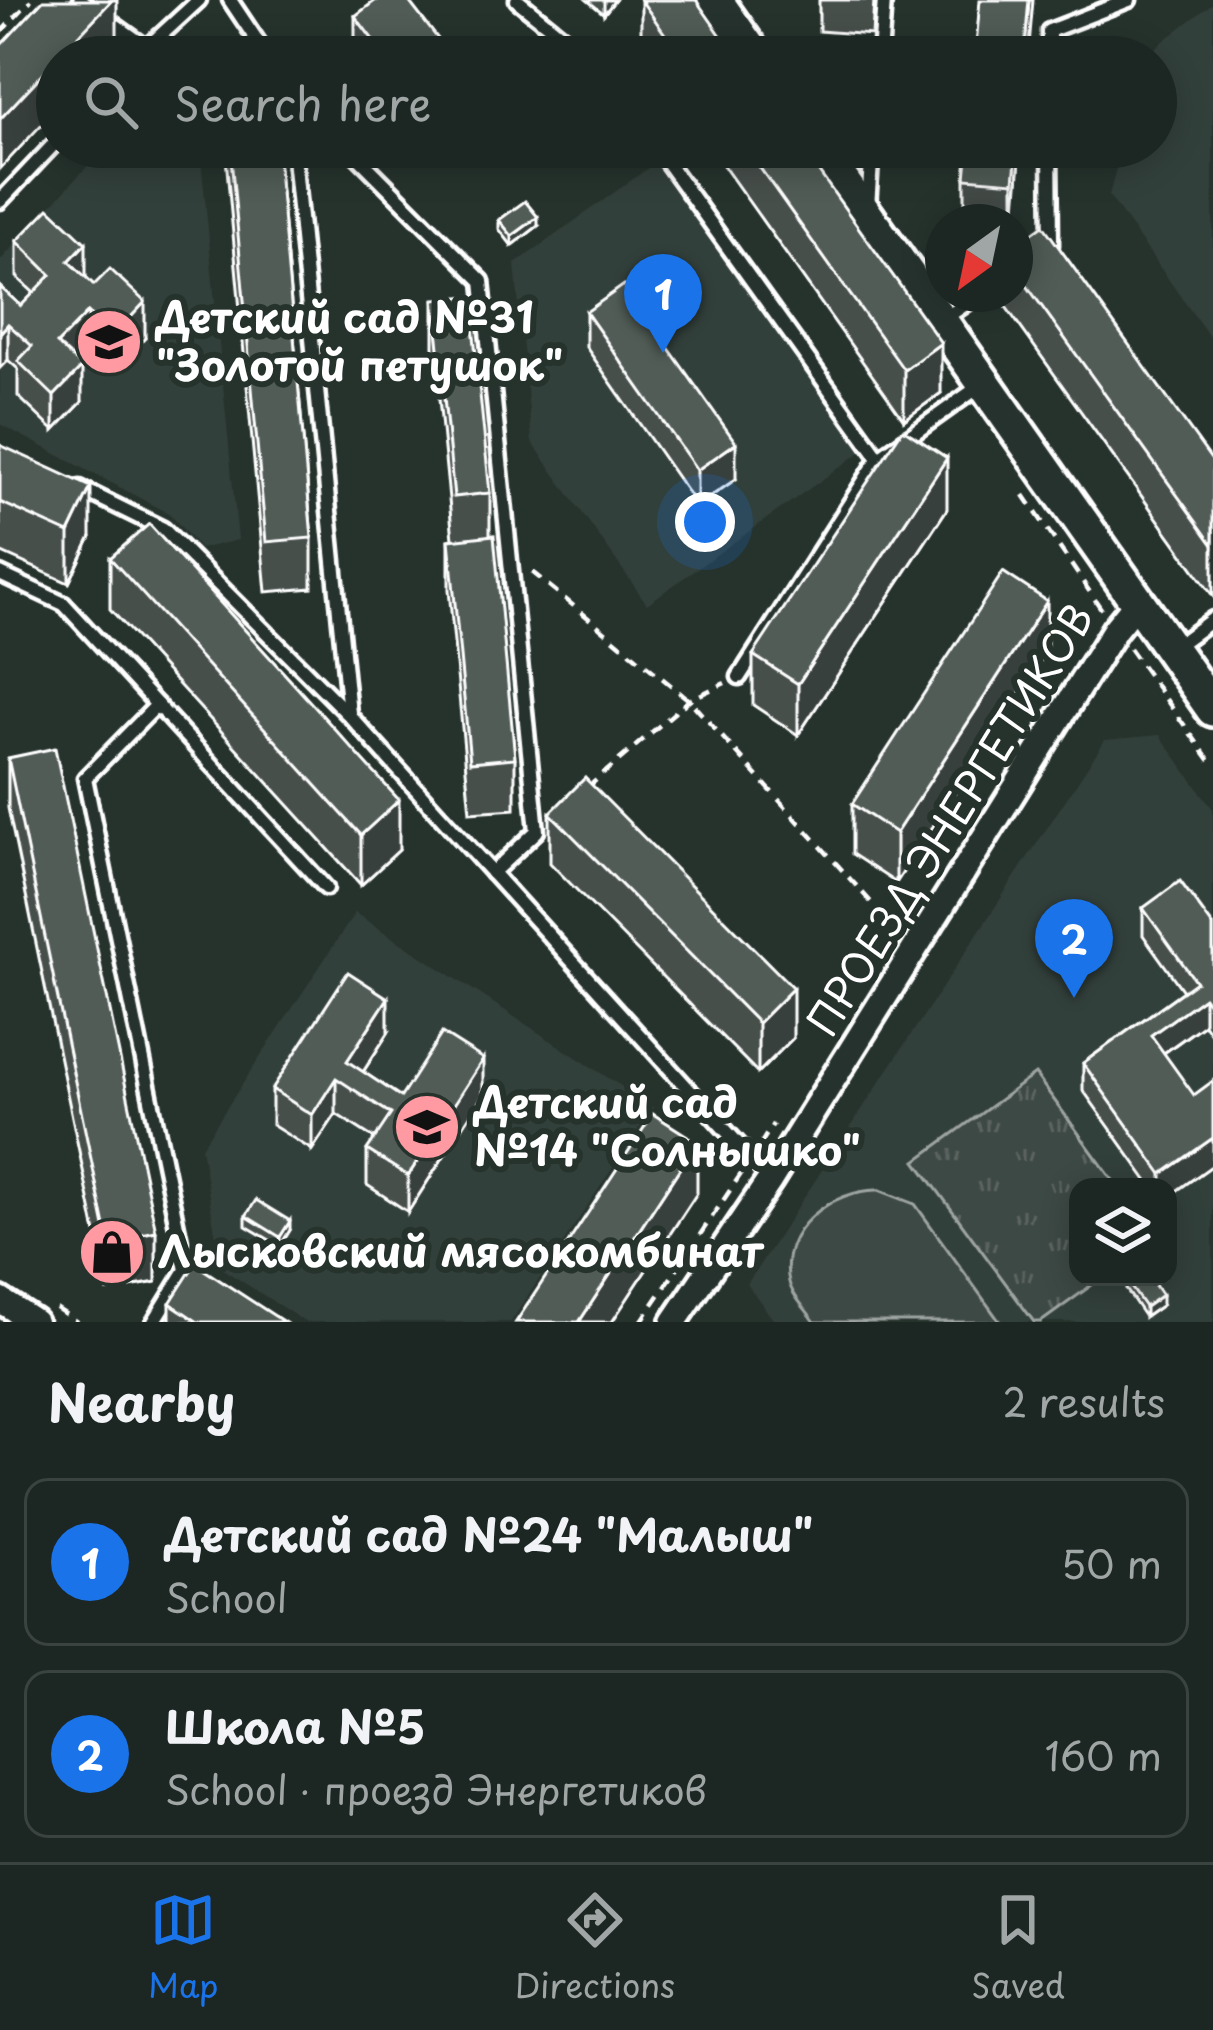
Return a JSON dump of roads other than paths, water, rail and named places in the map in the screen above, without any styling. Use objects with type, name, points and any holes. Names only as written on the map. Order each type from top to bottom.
[{"type":"street","points":[[716,1],[740,36]]},
{"type":"street","points":[[833,168],[1213,709]]},
{"type":"street","name":"ПРОЕЗД ЭНЕРГЕТИКОВ","points":[[674,1322],[770,1180],[1115,629],[1137,602]]},
{"type":"street","points":[[0,1300],[34,1322]]},
{"type":"lane","points":[[80,0],[123,36]]},
{"type":"lane","points":[[160,36],[199,0]]},
{"type":"lane","points":[[230,0],[254,36]]},
{"type":"lane","points":[[517,0],[562,36]]},
{"type":"lane","points":[[881,36],[884,0]]},
{"type":"lane","points":[[1049,36],[1049,31],[1129,0]]},
{"type":"lane","points":[[0,201],[36,163]]},
{"type":"lane","points":[[295,168],[350,715]]},
{"type":"lane","points":[[368,168],[482,281],[537,831],[492,873]]},
{"type":"lane","points":[[671,168],[879,458]]},
{"type":"lane","points":[[867,217],[870,168]]},
{"type":"lane","points":[[1050,168],[1051,245],[1063,263]]},
{"type":"lane","points":[[1033,257],[1051,245]]},
{"type":"lane","points":[[940,321],[953,312]]},
{"type":"lane","points":[[739,677],[879,458],[984,383]]},
{"type":"lane","points":[[61,479],[163,529],[350,715],[770,1180]]},
{"type":"lane","points":[[0,574],[64,604],[326,888]]},
{"type":"lane","points":[[1171,650],[1213,619]]},
{"type":"lane","points":[[154,1322],[186,1270],[85,778],[157,705]]},
{"type":"lane","points":[[186,1270],[206,1283]]},
{"type":"place","name":"Детский сад №31 \"Золотой петушок\"","points":[[109,342]]},
{"type":"place","name":"Детский сад №24 \"Малыш\"","points":[[663,353]]},
{"type":"place","name":"Школа №5","points":[[1074,998]]},
{"type":"place","name":"Детский сад №14 \"Солнышко\"","points":[[427,1127]]},
{"type":"place","name":"Лысковский мясокомбинат","points":[[112,1252]]}]
